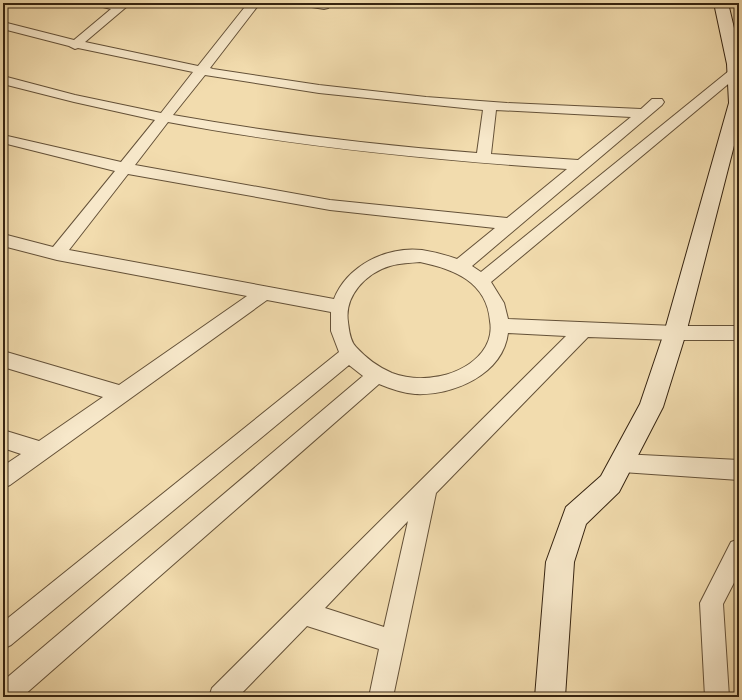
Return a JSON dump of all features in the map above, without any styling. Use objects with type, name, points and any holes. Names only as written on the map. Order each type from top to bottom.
[{"type":"street","points":[[99,3],[122,5]]},
{"type":"street","points":[[57,254],[254,3]]},
{"type":"street","points":[[304,3],[324,6]]},
{"type":"street","points":[[550,697],[560,562],[575,516],[610,484],[651,407],[675,333],[737,103],[735,37],[721,3]]},
{"type":"street","points":[[76,45],[122,5]]},
{"type":"street","points":[[3,25],[76,45],[134,58],[305,87],[425,101],[490,106],[644,113]]},
{"type":"street","points":[[480,282],[737,70]]},
{"type":"street","points":[[3,80],[163,119],[309,140],[483,159],[582,165]]},
{"type":"street","points":[[459,267],[657,102]]},
{"type":"street","points":[[483,159],[490,106]]},
{"type":"street","points":[[3,140],[124,168],[330,205],[510,224]]},
{"type":"street","points":[[3,240],[57,254],[340,308]]},
{"type":"street","points":[[420,256],[445,261],[459,267],[467,271],[486,286],[497,305],[500,326],[495,347],[480,366],[459,379],[432,386],[404,384],[377,375],[356,360],[342,341],[337,319],[341,298],[354,280],[372,266],[395,258],[420,256]]},
{"type":"street","points":[[3,478],[264,293]]},
{"type":"street","points":[[500,326],[675,333],[739,333]]},
{"type":"street","points":[[221,697],[584,330]]},
{"type":"street","points":[[3,637],[351,353]]},
{"type":"street","points":[[3,359],[121,394]]},
{"type":"street","points":[[3,697],[377,375]]},
{"type":"street","points":[[3,439],[41,451]]},
{"type":"street","points":[[622,463],[739,470]]},
{"type":"street","points":[[381,697],[426,490]]},
{"type":"street","points":[[717,697],[711,603],[737,557]]},
{"type":"street","points":[[304,613],[393,642]]}]
